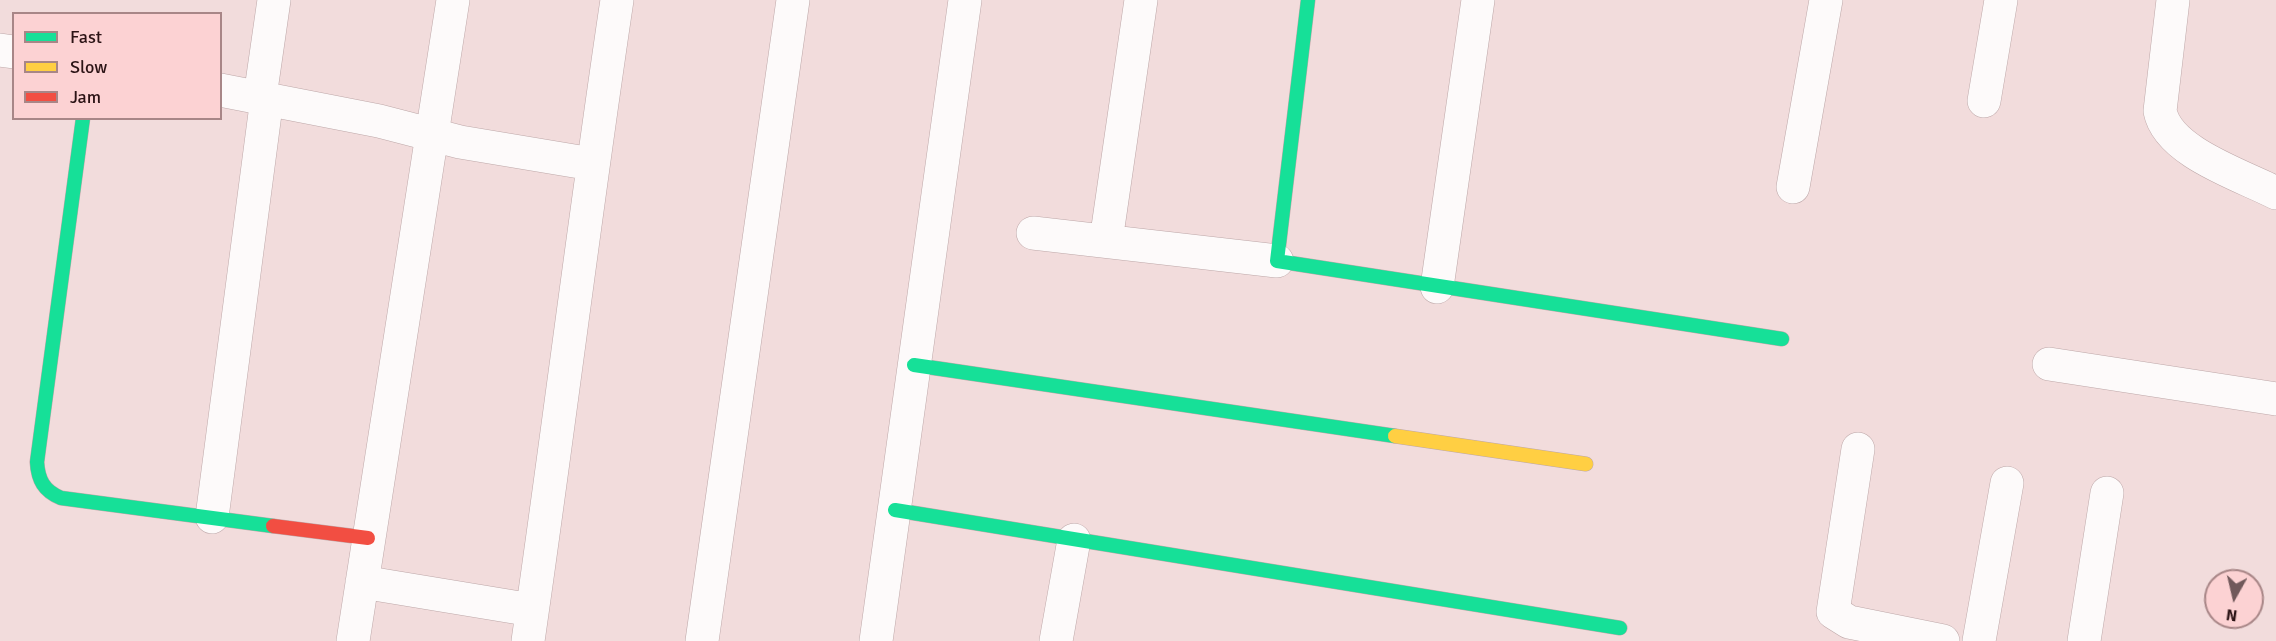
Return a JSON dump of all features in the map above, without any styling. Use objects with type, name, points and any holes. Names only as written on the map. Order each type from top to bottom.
[{"type":"street","points":[[212,517],[274,0]]},
{"type":"street","points":[[353,641],[453,0]]},
{"type":"street","points":[[362,582],[530,625],[573,322],[592,164],[617,0]]},
{"type":"street","points":[[702,641],[743,338],[793,0]]},
{"type":"street","points":[[876,641],[965,0]]},
{"type":"street","points":[[1106,241],[1141,0]]},
{"type":"street","points":[[1276,261],[1308,0]]},
{"type":"street","points":[[1437,287],[1478,0]]},
{"type":"street","points":[[1793,187],[1826,0]]},
{"type":"street","points":[[1984,101],[2001,0]]},
{"type":"street","points":[[2173,0],[2160,111],[2164,126],[2193,152],[2276,193]]},
{"type":"street","points":[[222,90],[379,121],[460,142],[592,164]]},
{"type":"street","points":[[83,120],[37,476],[41,486],[49,493],[61,498],[368,538]]},
{"type":"street","points":[[1033,233],[1276,261],[1782,339]]},
{"type":"street","points":[[2049,364],[2276,399]]},
{"type":"street","points":[[914,365],[1586,464]]},
{"type":"street","points":[[1858,449],[1833,612],[1849,622],[1943,641]]},
{"type":"street","points":[[1978,641],[2007,483]]},
{"type":"street","points":[[2084,641],[2107,493]]},
{"type":"street","points":[[895,510],[1620,628]]},
{"type":"street","points":[[1056,641],[1074,540]]},
{"type":"traffic: fast","points":[[1308,0],[1277,261],[1782,339]]},
{"type":"traffic: fast","points":[[83,120],[37,462],[43,484],[50,492],[61,498],[273,526]]},
{"type":"traffic: fast","points":[[914,365],[1395,436]]},
{"type":"traffic: fast","points":[[895,510],[1620,628]]},
{"type":"traffic: slow","points":[[1395,436],[1586,464]]},
{"type":"traffic: jam","points":[[273,526],[368,538]]}]
